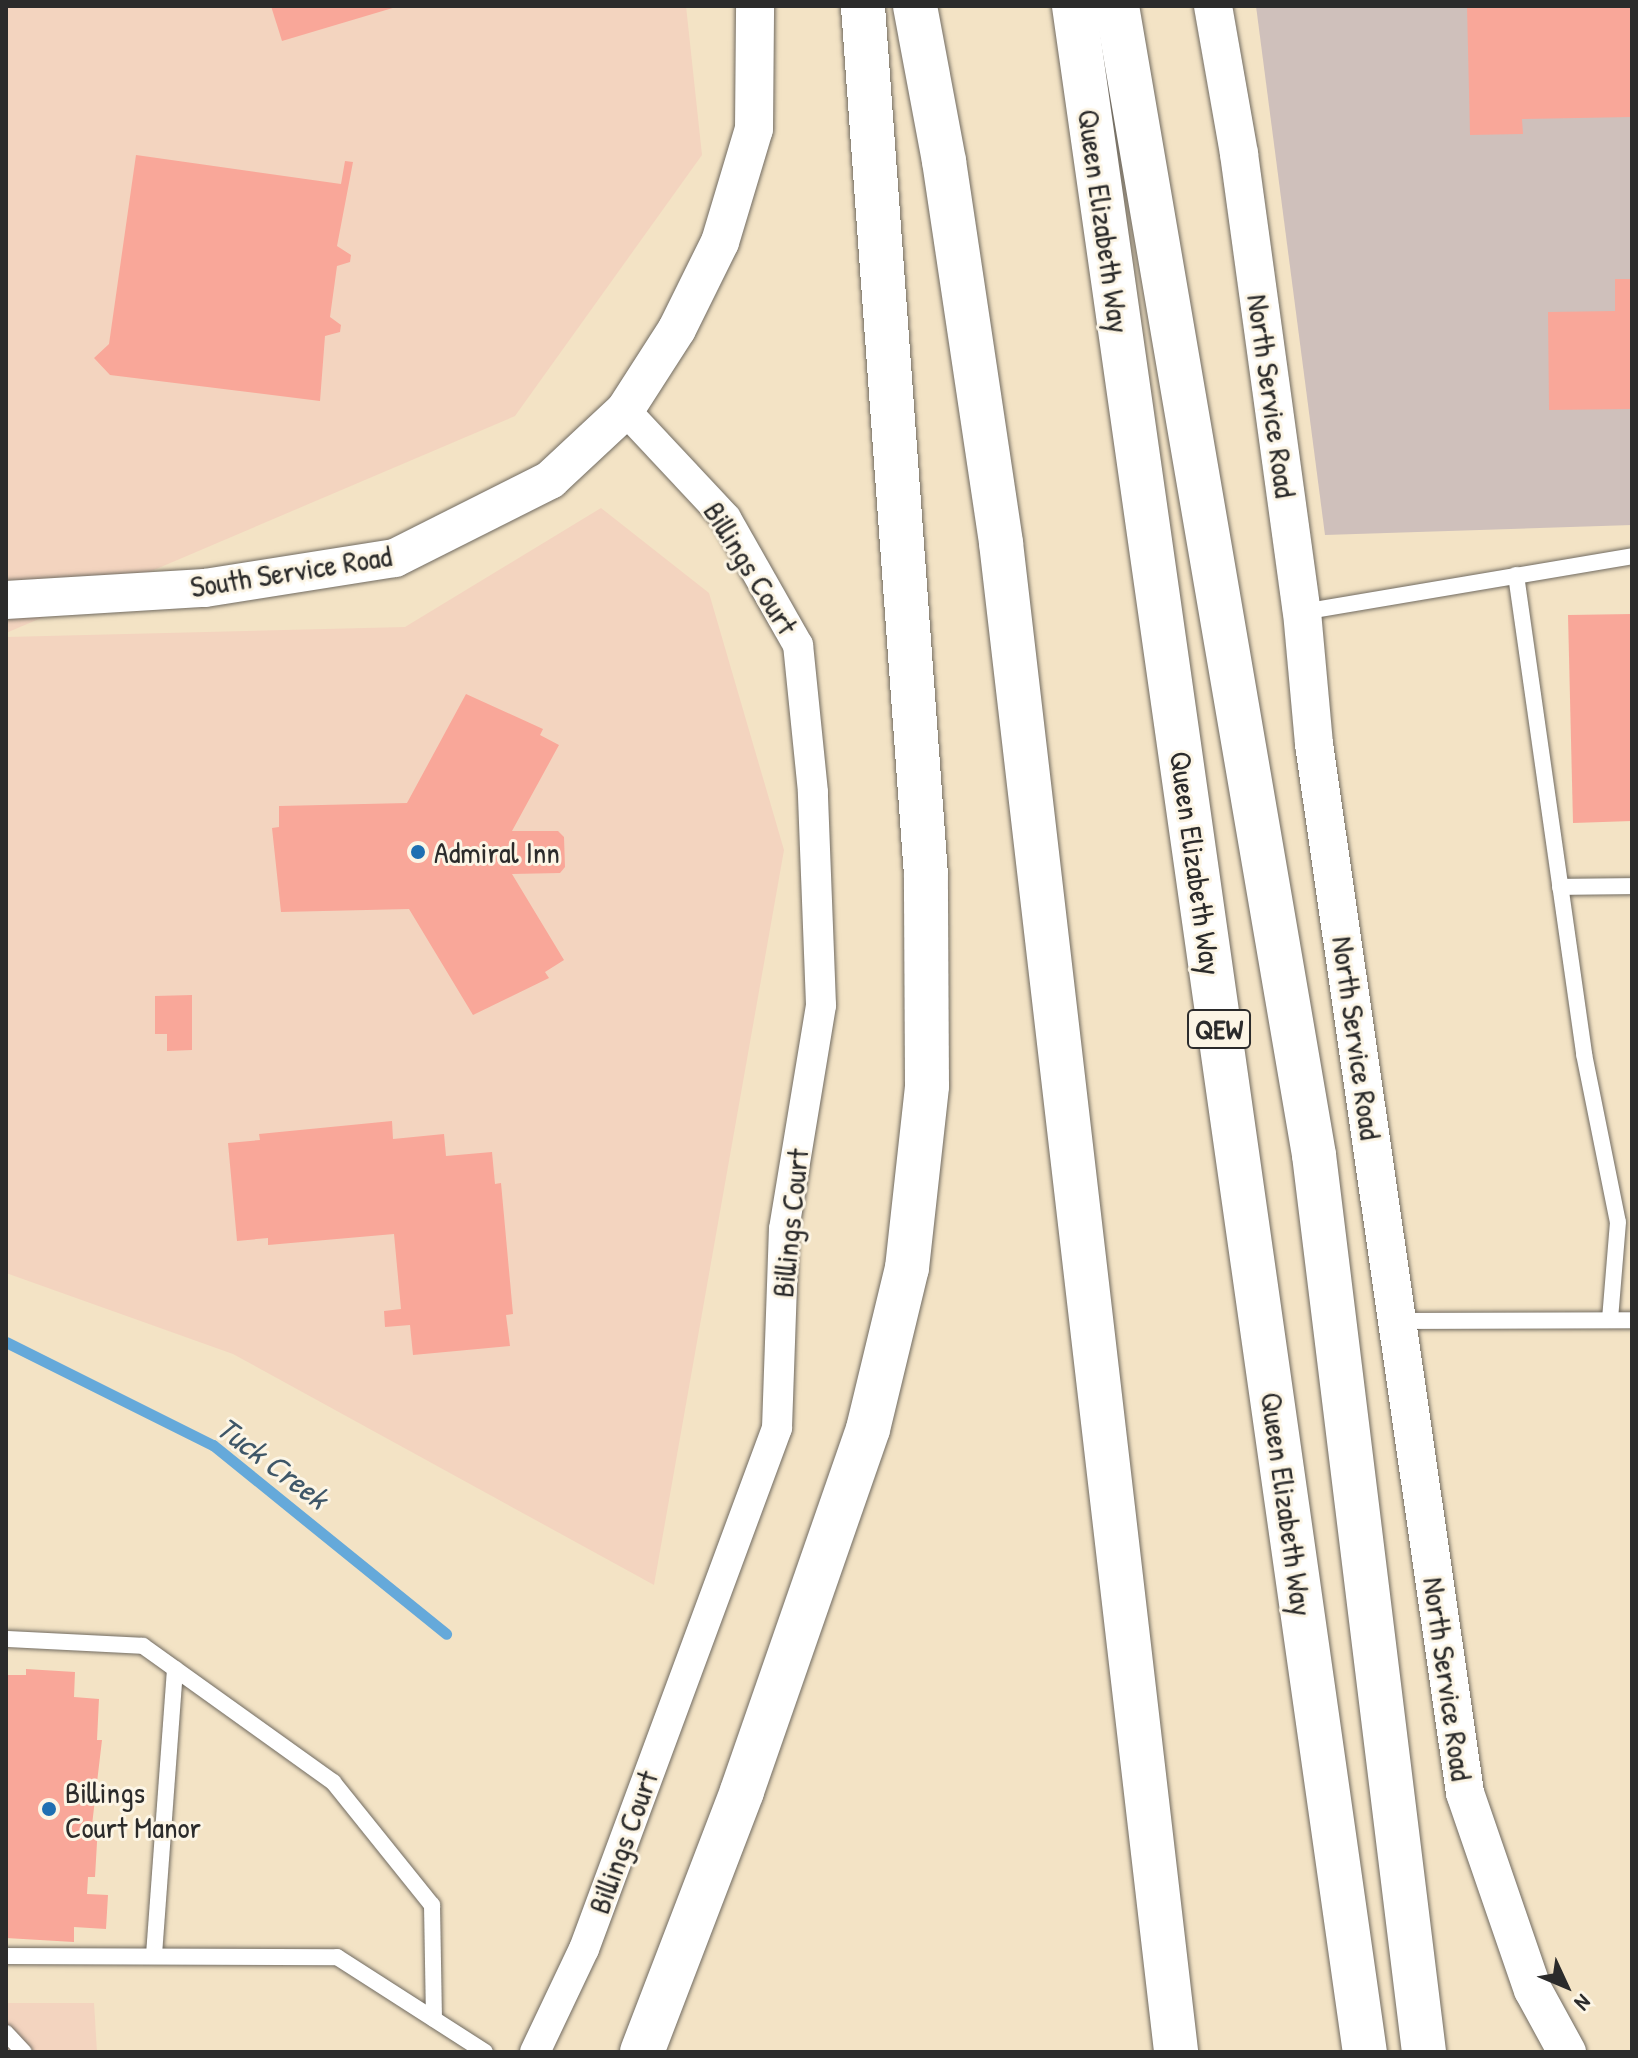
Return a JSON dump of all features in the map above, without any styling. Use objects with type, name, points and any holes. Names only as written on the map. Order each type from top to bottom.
[{"type":"highway","points":[[642,2052],[742,1791],[868,1429],[907,1268],[927,1086],[926,875],[863,6]]},
{"type":"highway","points":[[915,6],[944,161],[1001,543],[1176,2052]]},
{"type":"highway","name":"Queen Elizabeth Way","points":[[1074,6],[1365,2052]]},
{"type":"highway","points":[[1117,6],[1314,1155],[1424,2052]]},
{"type":"street","name":"South Service Road","points":[[6,600],[205,588],[395,558],[550,480],[625,410],[677,329],[738,194],[754,129],[755,6]]},
{"type":"street","name":"North Service Road","points":[[1213,6],[1239,154],[1302,612],[1314,744],[1465,1793],[1533,1990],[1567,2052]]},
{"type":"street","name":"Billings Court","points":[[535,2052],[584,1949],[777,1428],[784,1229],[821,1005],[813,792],[798,645],[726,518],[625,410]]},
{"type":"lane","points":[[1302,612],[1632,556]]},
{"type":"lane","points":[[1516,575],[1584,1054],[1618,1222],[1610,1320]]},
{"type":"lane","points":[[1560,887],[1632,886]]},
{"type":"lane","points":[[1399,1321],[1632,1320]]},
{"type":"lane","points":[[6,1639],[143,1646],[333,1782],[432,1905],[434,2019]]},
{"type":"lane","points":[[154,1955],[175,1669]]},
{"type":"lane","points":[[6,1956],[337,1957],[485,2052]]},
{"type":"lane","points":[[6,2033],[24,2052]]},
{"type":"shaded area","points":[[6,6],[686,6],[702,155],[515,416],[6,633]]},
{"type":"shaded area","points":[[1256,6],[1632,6],[1632,525],[1325,535]]},
{"type":"shaded area","points":[[601,508],[709,593],[784,850],[654,1585],[233,1354],[6,1273],[6,637],[405,627]]},
{"type":"shaded area","points":[[6,2003],[94,2003],[97,2052],[6,2052]]},
{"type":"building","points":[[271,6],[396,6],[396,7],[282,41]]},
{"type":"building","points":[[1467,6],[1632,6],[1632,117],[1522,119],[1523,134],[1470,135]]},
{"type":"building","points":[[136,155],[341,184],[345,161],[353,162],[337,246],[351,255],[350,262],[337,266],[330,317],[341,325],[340,332],[325,336],[320,401],[110,375],[94,358],[109,344]]},
{"type":"building","points":[[1615,279],[1632,279],[1632,409],[1549,410],[1548,312],[1615,311]]},
{"type":"building","points":[[1632,614],[1632,821],[1573,823],[1568,615]]},
{"type":"building","name":"Admiral Inn","points":[[466,694],[543,729],[540,735],[559,745],[512,831],[558,831],[564,837],[565,867],[560,873],[512,874],[564,960],[545,972],[549,978],[473,1015],[409,909],[281,912],[272,828],[279,827],[279,806],[407,803]]},
{"type":"building","points":[[192,995],[192,1050],[167,1051],[167,1034],[155,1034],[155,996]]},
{"type":"building","points":[[392,1121],[393,1139],[444,1134],[446,1156],[492,1152],[495,1184],[501,1183],[513,1314],[506,1315],[510,1346],[413,1355],[410,1325],[385,1327],[384,1311],[401,1309],[394,1234],[268,1245],[268,1238],[237,1241],[228,1143],[260,1140],[259,1134]]},
{"type":"building","name":"Billings Court Manor","points":[[26,1669],[75,1672],[74,1697],[99,1699],[97,1740],[102,1740],[92,1825],[98,1825],[95,1877],[88,1877],[87,1894],[108,1895],[106,1929],[74,1927],[74,1942],[6,1938],[8,1675],[26,1675]]},
{"type":"waterway","name":"Tuck Creek","points":[[6,1342],[213,1445],[446,1634]]},
{"type":"place","name":"Admiral Inn","points":[[418,852]]},
{"type":"place","name":"Billings Court Manor","points":[[49,1809]]}]
